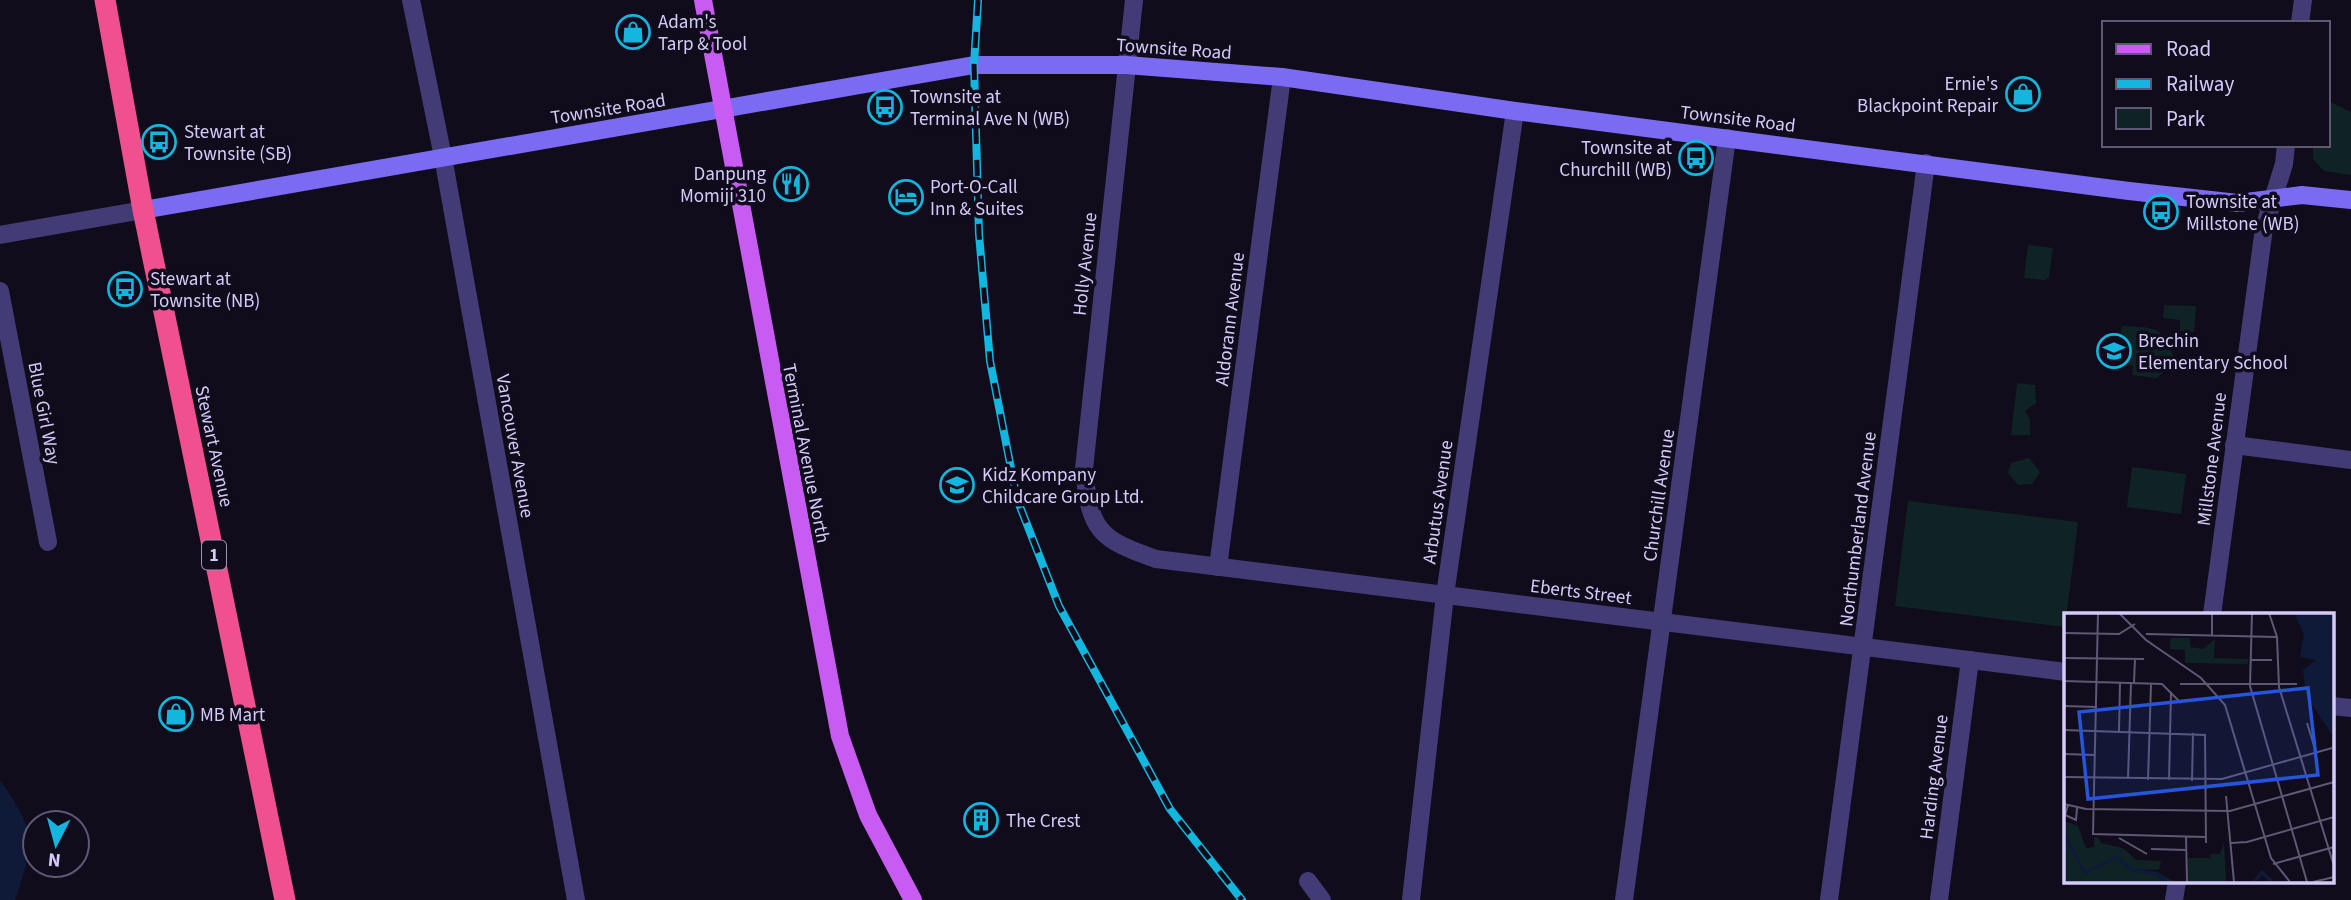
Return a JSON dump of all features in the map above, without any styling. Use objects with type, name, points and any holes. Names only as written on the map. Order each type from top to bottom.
[{"type":"highway","name":"Stewart Avenue","points":[[105,0],[143,210],[285,900]]},
{"type":"main road","name":"Terminal Avenue North","points":[[703,0],[840,736],[868,815],[914,900]]},
{"type":"street","name":"Vancouver Avenue","points":[[411,0],[443,157],[576,900]]},
{"type":"street","name":"Holly Avenue","points":[[1098,530],[1087,504],[1084,469],[1134,0]]},
{"type":"street","points":[[2300,21],[2303,0]]},
{"type":"street","name":"Townsite Road","points":[[0,235],[723,111],[974,65],[1126,65],[1282,77],[1515,111],[1926,163],[2084,186],[2238,203],[2302,195],[2351,200]]},
{"type":"street","name":"Aldorann Avenue","points":[[1218,567],[1282,77]]},
{"type":"street","name":"Arbutus Avenue","points":[[1411,900],[1445,595],[1515,111]]},
{"type":"street","name":"Churchill Avenue","points":[[1624,900],[1727,138]]},
{"type":"street","name":"Millstone Avenue","points":[[2212,613],[2264,229],[2284,164],[2286,147]]},
{"type":"street","name":"Northumberland Avenue","points":[[1829,900],[1926,163]]},
{"type":"street","name":"Blue Girl Way","points":[[0,291],[48,542]]},
{"type":"street","points":[[2234,445],[2351,460]]},
{"type":"street","name":"Eberts Street","points":[[1098,530],[1125,549],[1156,559],[2064,672]]},
{"type":"street","name":"Harding Avenue","points":[[1939,900],[1970,660]]},
{"type":"street","points":[[1308,881],[1322,900]]},
{"type":"green space","points":[[2330,102],[2351,112],[2351,175],[2324,171],[2313,159],[2313,147],[2330,147]]},
{"type":"green space","points":[[2028,245],[2053,248],[2049,277],[2045,280],[2024,278]]},
{"type":"green space","points":[[2164,305],[2196,306],[2194,332],[2180,331],[2180,320],[2163,318]]},
{"type":"green space","points":[[2122,326],[2158,331],[2167,341],[2175,361],[2157,378],[2132,375],[2133,366],[2115,360]]},
{"type":"green space","points":[[2017,383],[2035,385],[2036,403],[2025,411],[2030,419],[2030,435],[2011,435]]},
{"type":"green space","points":[[2029,458],[2040,472],[2032,484],[2018,485],[2008,473],[2011,463]]},
{"type":"green space","points":[[2132,467],[2186,474],[2181,514],[2127,507]]},
{"type":"green space","points":[[1908,501],[2078,522],[2064,627],[1895,606]]},
{"type":"water","points":[[0,780],[21,814],[21,879],[15,900],[0,900]]},
{"type":"railway","points":[[978,0],[974,65],[979,234],[990,361],[1017,499],[1059,606],[1170,809],[1242,900]]},
{"type":"place","name":"Adam's Tarp & Tool","points":[[633,32]]},
{"type":"place","name":"Ernie's Blackpoint Repair","points":[[2023,94]]},
{"type":"place","name":"Townsite at Terminal Ave N (WB)","points":[[885,107]]},
{"type":"place","name":"Stewart at Townsite (SB)","points":[[159,142]]},
{"type":"place","name":"Townsite at Churchill (WB)","points":[[1696,158]]},
{"type":"place","name":"Danpung Momiji 310","points":[[791,184]]},
{"type":"place","name":"Port-O-Call Inn & Suites","points":[[906,197]]},
{"type":"place","name":"Townsite at Millstone (WB)","points":[[2161,212]]},
{"type":"place","name":"Stewart at Townsite (NB)","points":[[125,289]]},
{"type":"place","name":"Brechin Elementary School","points":[[2114,351]]},
{"type":"place","name":"Kidz Kompany Childcare Group Ltd.","points":[[957,485]]},
{"type":"place","name":"MB Mart","points":[[176,714]]},
{"type":"place","name":"The Crest","points":[[981,820]]}]
